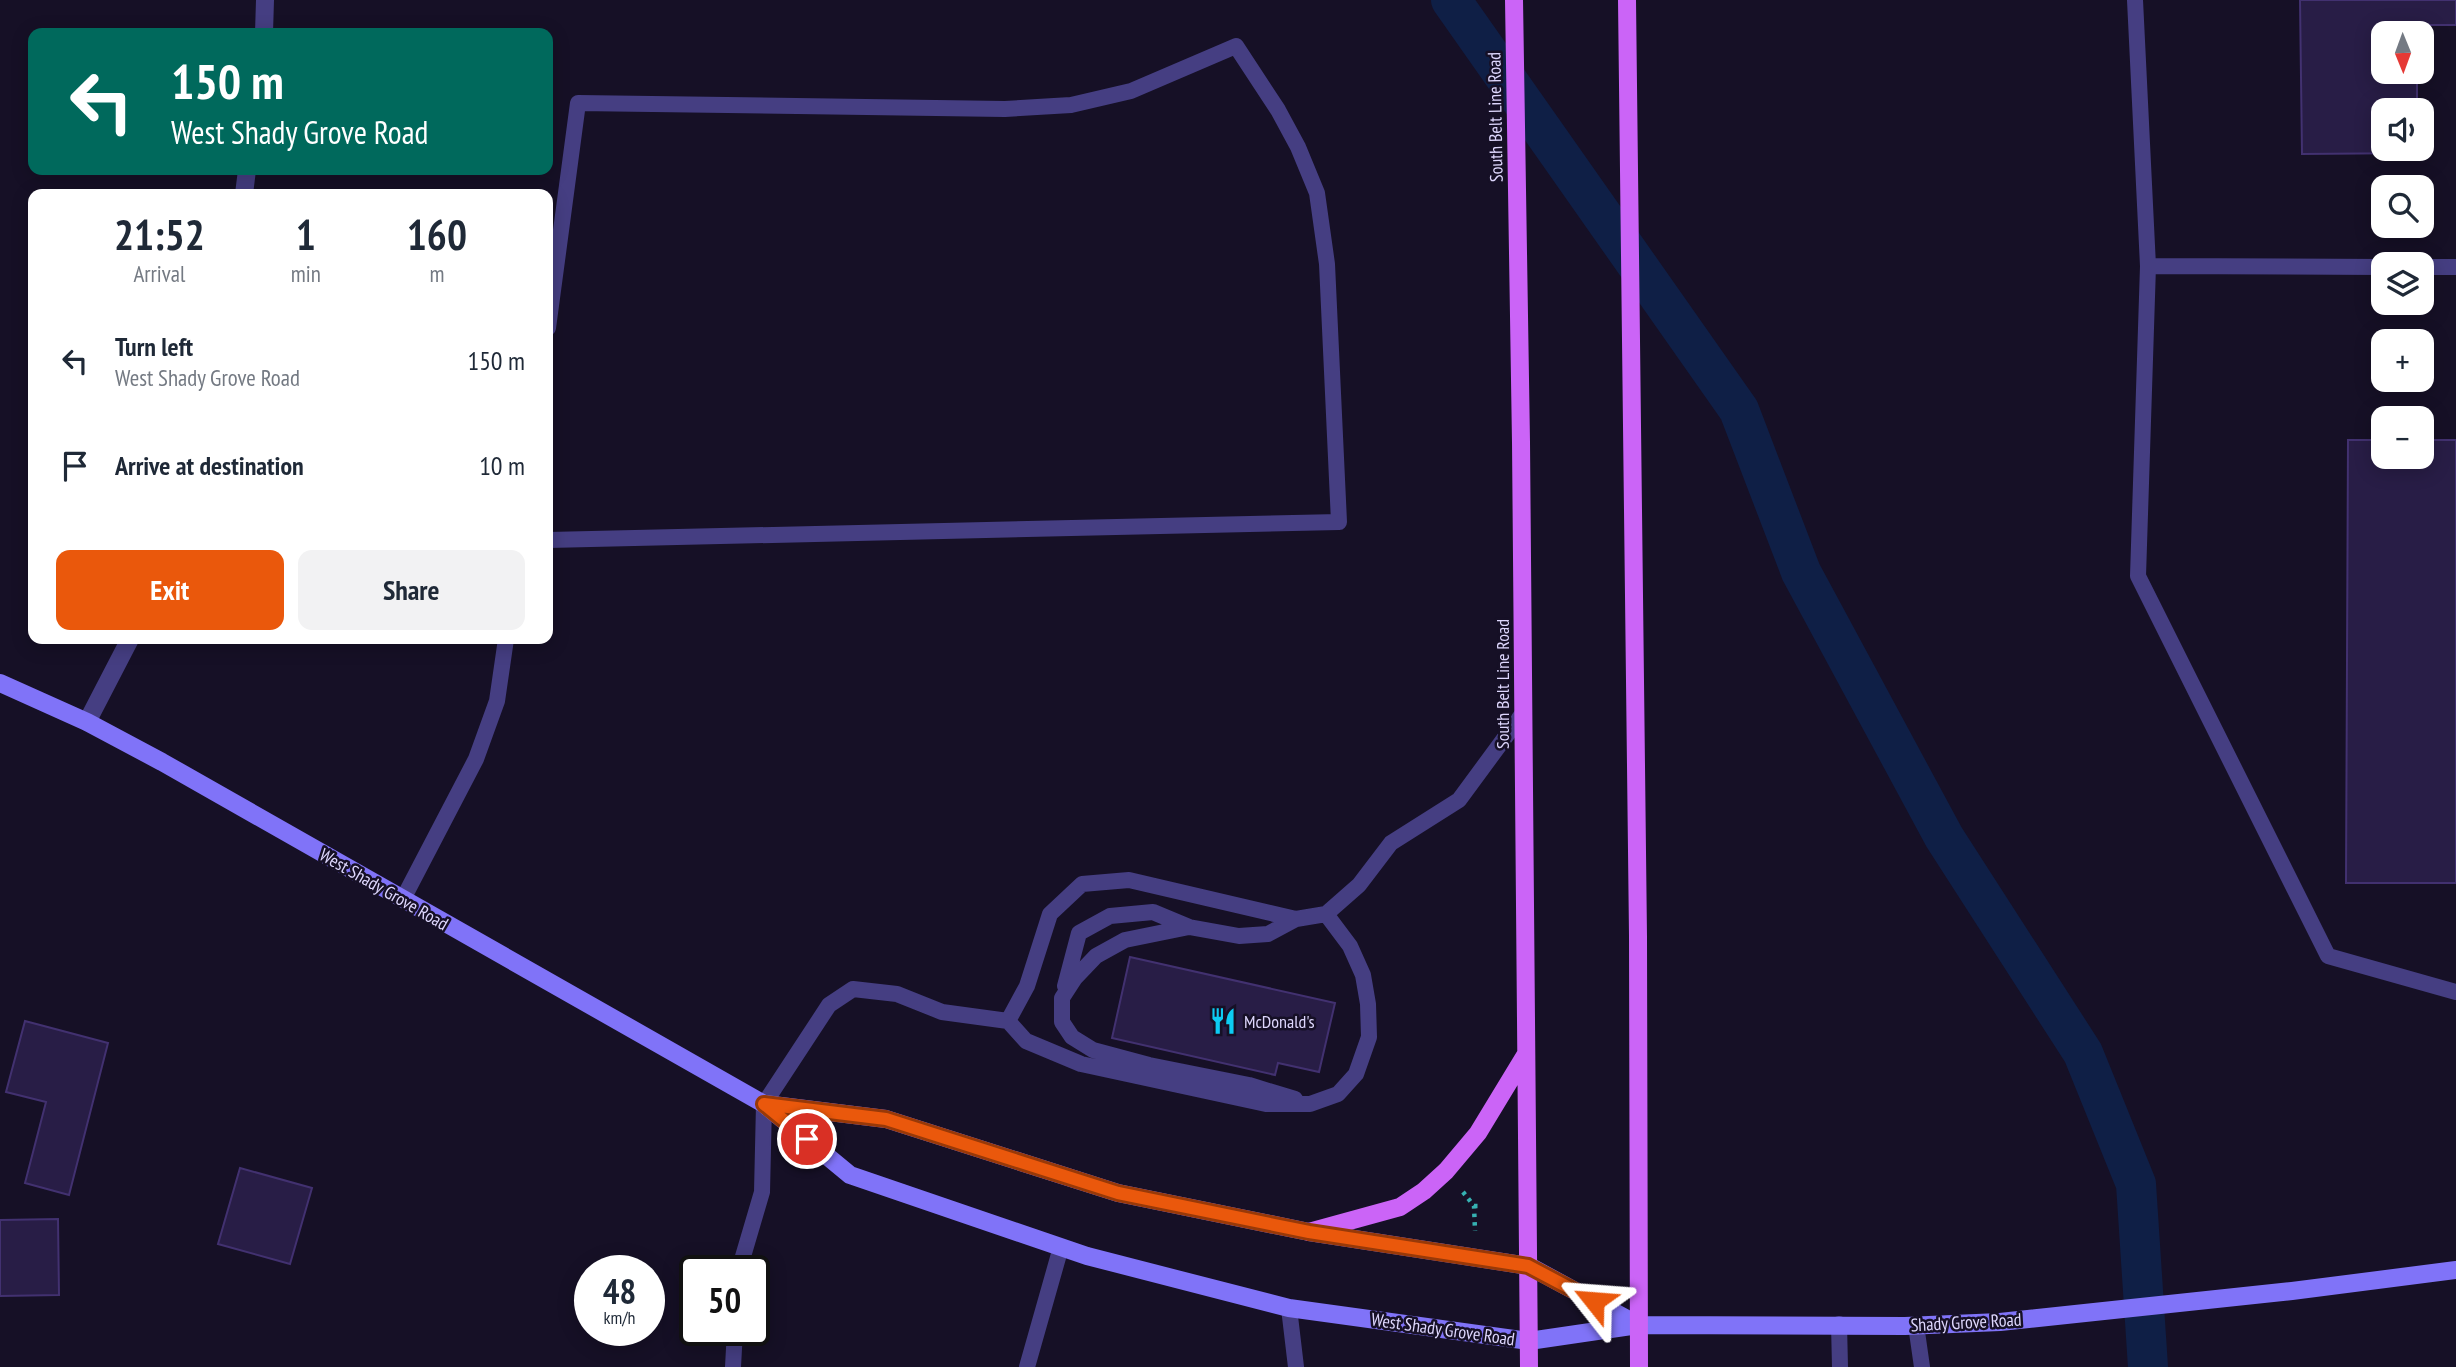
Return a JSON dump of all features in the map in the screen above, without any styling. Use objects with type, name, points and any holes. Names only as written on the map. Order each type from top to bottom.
[{"type":"main road","name":"South Belt Line Road","points":[[1514,0],[1521,442],[1529,1367]]},
{"type":"main road","points":[[1627,0],[1638,936],[1639,1367]]},
{"type":"main road","name":"West Shady Grove Road","points":[[0,683],[87,722],[764,1104],[850,1175],[1087,1256],[1289,1308],[1529,1341],[1638,1325]]},
{"type":"main road","points":[[1309,1232],[1400,1207],[1424,1191],[1446,1171],[1478,1133],[1526,1054]]},
{"type":"main road","name":"West Shady Grove Road","points":[[764,1104],[886,1119],[1118,1193],[1309,1232],[1528,1266],[1638,1325]]},
{"type":"main road","name":"Shady Grove Road","points":[[1638,1325],[1916,1325],[2000,1322],[2292,1292],[2456,1270]]},
{"type":"street","points":[[264,28],[265,0]]},
{"type":"street","points":[[87,722],[127,644]]},
{"type":"lane","points":[[2135,0],[2148,266],[2138,576],[2328,956],[2456,992]]},
{"type":"lane","points":[[553,290],[578,103],[1005,109],[1071,105],[1131,91],[1236,46],[1278,110],[1298,147],[1317,193],[1327,264],[1339,522],[553,540]]},
{"type":"lane","points":[[2148,266],[2371,267]]},
{"type":"lane","points":[[2434,267],[2456,267]]},
{"type":"lane","points":[[403,899],[476,759],[497,701],[505,644]]},
{"type":"lane","points":[[1310,1104],[1249,1085],[1149,1065],[1093,1050],[1072,1037],[1062,1022],[1062,998],[1079,933],[1110,916],[1153,912],[1189,927],[1238,936],[1268,934],[1296,919],[1326,914],[1359,885],[1391,843],[1459,800],[1523,713]]},
{"type":"lane","points":[[1008,1021],[1027,986],[1049,914],[1082,884],[1129,880],[1296,919]]},
{"type":"lane","points":[[743,1255],[762,1192],[764,1104],[829,1005],[853,989],[897,995],[942,1012],[1008,1021],[1027,1041],[1081,1064],[1266,1104],[1310,1104],[1338,1094],[1356,1074],[1369,1037],[1368,1004],[1363,975],[1350,946],[1326,914]]},
{"type":"lane","points":[[1062,998],[1075,978],[1096,956],[1125,940],[1189,927]]},
{"type":"lane","points":[[1027,1367],[1061,1247]]},
{"type":"lane","points":[[1289,1308],[1296,1367]]},
{"type":"lane","points":[[1839,1324],[1840,1367]]},
{"type":"lane","points":[[1916,1325],[1922,1367]]},
{"type":"lane","points":[[733,1367],[734,1346]]},
{"type":"path","points":[[1460,1188],[1474,1206],[1475,1231]]},
{"type":"path","points":[[1474,1206],[1482,1206]]},
{"type":"building","points":[[2300,0],[2456,0],[2456,25],[2434,25],[2434,21],[2371,21],[2371,84],[2417,84],[2417,98],[2371,98],[2371,153],[2302,154]]},
{"type":"building","points":[[2348,440],[2371,440],[2371,469],[2434,469],[2434,440],[2456,440],[2456,883],[2346,883]]},
{"type":"building","name":"McDonald's","points":[[1130,957],[1335,1003],[1319,1072],[1278,1063],[1275,1075],[1112,1038]]},
{"type":"building","points":[[25,1021],[108,1043],[69,1195],[25,1183],[46,1102],[6,1092]]},
{"type":"building","points":[[240,1168],[312,1188],[290,1264],[218,1244]]},
{"type":"building","points":[[58,1219],[59,1295],[0,1296],[0,1220]]},
{"type":"waterway","points":[[1451,0],[1739,410],[1801,572],[1944,837],[2083,1053],[2136,1184],[2148,1367]]},
{"type":"place","name":"McDonald's","points":[[1223,1021]]},
{"type":"route","points":[[807,1139],[764,1104],[886,1119],[1118,1193],[1309,1232],[1528,1266],[1594,1301]]}]
